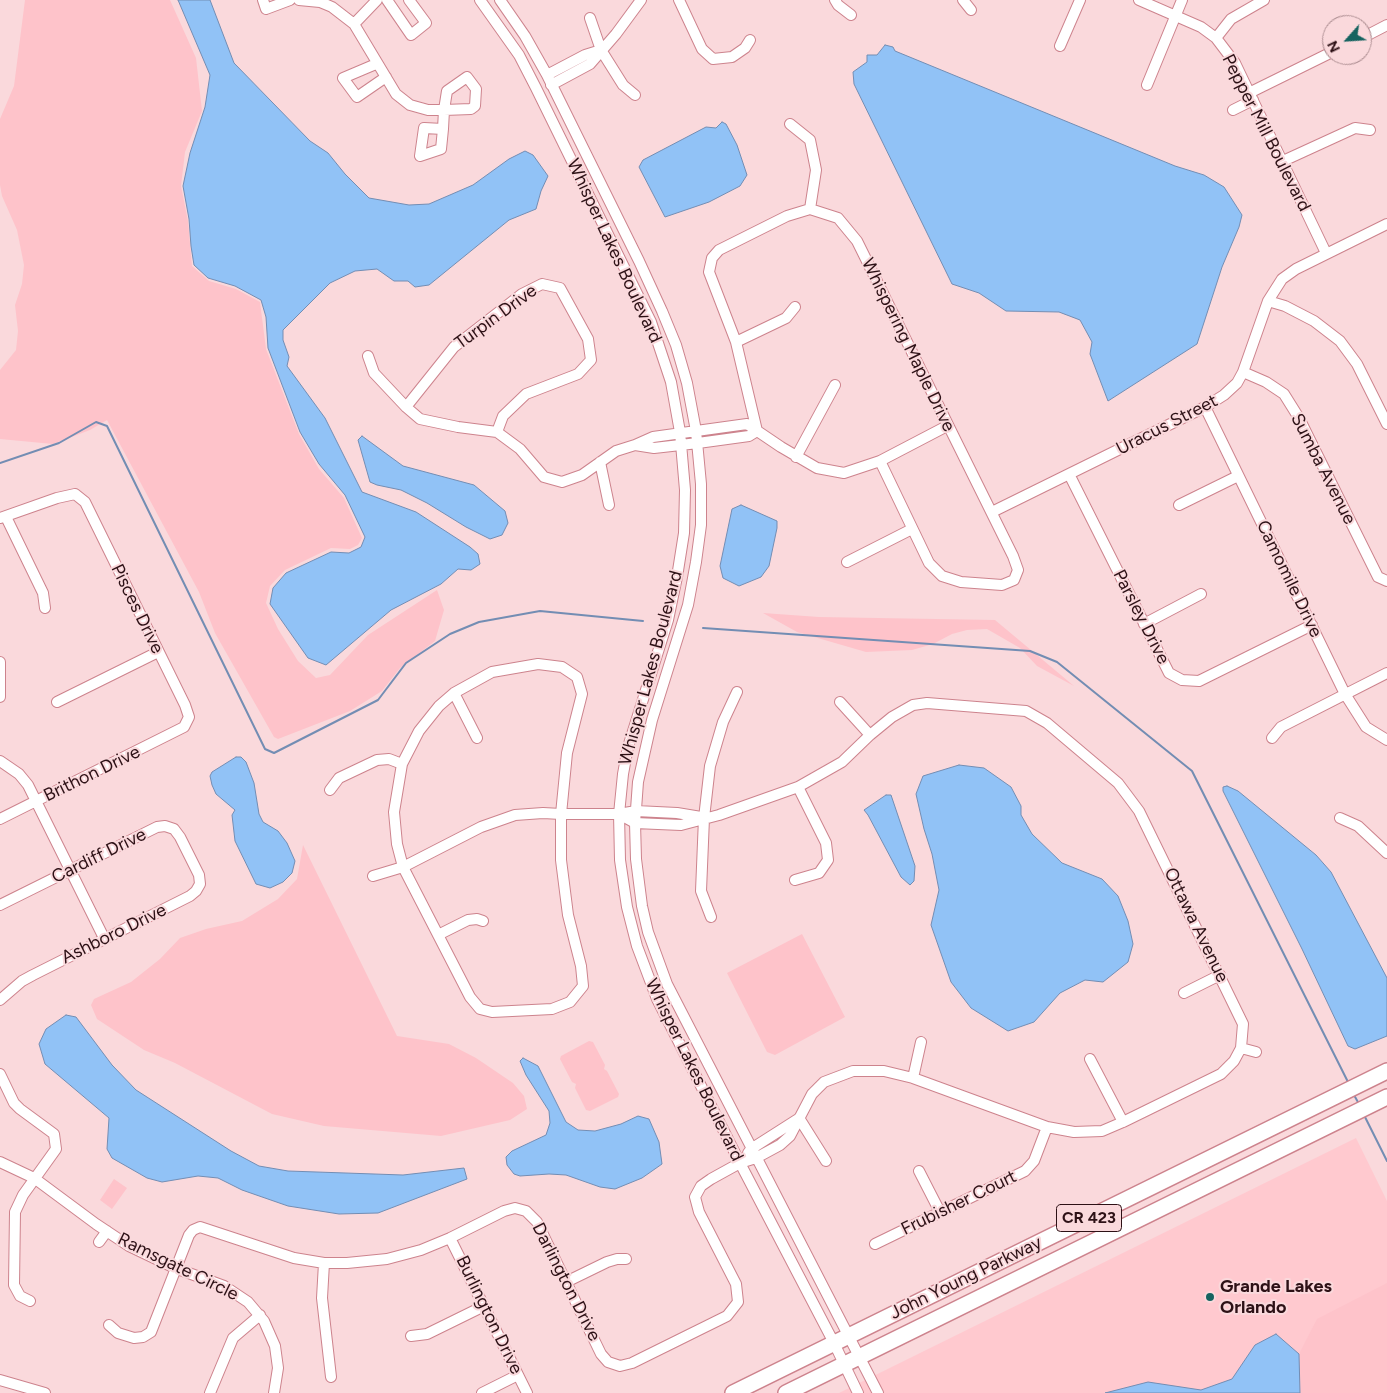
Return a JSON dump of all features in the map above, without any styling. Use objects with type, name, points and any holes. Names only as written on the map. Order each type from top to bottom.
[{"type":"highway","name":"John Young Parkway","points":[[733,1393],[1387,1070]]},
{"type":"highway","name":"John Young Parkway","points":[[786,1393],[1387,1096]]},
{"type":"street","points":[[263,0],[266,9],[290,0]]},
{"type":"street","points":[[299,0],[321,1],[354,24],[376,64],[396,94],[410,105],[428,110],[444,110],[443,129]]},
{"type":"street","points":[[354,24],[377,0]]},
{"type":"street","points":[[391,2],[411,35],[426,23],[410,0]]},
{"type":"street","name":"Whisper Lakes Boulevard","points":[[480,0],[519,55],[651,322],[674,396],[680,432],[685,490],[684,533],[677,578],[668,620],[628,747],[619,814],[622,869],[627,907],[637,946],[657,999],[740,1164],[851,1360]]},
{"type":"street","name":"Whisper Lakes Boulevard","points":[[500,0],[525,36],[549,80],[639,261],[676,345],[687,383],[698,443],[701,525],[696,562],[688,605],[652,720],[638,782],[635,823],[638,883],[648,932],[666,984],[756,1158],[851,1360]]},
{"type":"street","points":[[549,80],[590,64],[616,34],[641,0]]},
{"type":"street","points":[[679,0],[702,49],[713,59],[732,58],[745,48],[750,40]]},
{"type":"street","points":[[835,0],[838,5],[851,15]]},
{"type":"street","points":[[963,0],[971,10]]},
{"type":"street","points":[[1060,46],[1080,0]]},
{"type":"street","name":"Pepper Mill Boulevard","points":[[1139,0],[1201,27],[1216,38],[1234,64],[1251,97],[1326,253]]},
{"type":"street","points":[[1147,85],[1182,0]]},
{"type":"street","points":[[1216,38],[1231,19],[1264,0]]},
{"type":"street","points":[[590,18],[601,50],[623,85],[635,95]]},
{"type":"street","points":[[1372,33],[1387,25]]},
{"type":"street","points":[[1233,110],[1251,97],[1322,58]]},
{"type":"street","points":[[376,64],[343,78],[357,97],[386,77]]},
{"type":"street","points":[[757,431],[736,342],[709,272],[712,258],[719,250],[787,216],[810,209],[816,170],[810,140],[790,124]]},
{"type":"street","points":[[1283,162],[1355,128],[1370,130]]},
{"type":"street","name":"Whispering Maple Drive","points":[[810,209],[838,218],[857,241],[947,426],[992,512],[1018,570],[1014,580],[1002,585],[961,582],[942,576],[930,563],[880,461]]},
{"type":"street","name":"Uracus Street","points":[[992,512],[1224,396],[1237,383],[1243,372],[1268,301],[1282,278],[1326,253],[1387,224]]},
{"type":"street","points":[[625,268],[639,261]]},
{"type":"street","name":"Turpin Drive","points":[[406,407],[454,346],[522,294],[542,284],[560,288],[588,339],[591,360],[578,374],[526,394],[503,416],[497,432]]},
{"type":"street","points":[[1268,301],[1285,306],[1314,321],[1340,341],[1357,364],[1387,424]]},
{"type":"street","points":[[736,342],[786,318],[795,307]]},
{"type":"street","points":[[368,356],[374,373],[406,407],[420,418],[458,427],[497,432],[520,449],[544,477],[562,482],[582,475],[616,451],[635,446],[653,436],[680,432],[747,424],[796,457],[817,468],[844,473],[880,461],[947,426]]},
{"type":"street","name":"Sumba Avenue","points":[[1243,372],[1266,382],[1284,394],[1299,418],[1378,577],[1387,581]]},
{"type":"street","points":[[796,457],[835,385]]},
{"type":"street","name":"Camomile Drive","points":[[1205,407],[1345,694],[1366,727],[1387,740]]},
{"type":"street","points":[[635,446],[654,448],[682,445],[749,436],[757,431]]},
{"type":"street","points":[[600,462],[609,505]]},
{"type":"street","name":"Parsley Drive","points":[[1069,474],[1169,673],[1182,680],[1199,681],[1312,626]]},
{"type":"street","points":[[1179,505],[1238,476]]},
{"type":"street","name":"Pisces Drive","points":[[3,517],[57,498],[75,494],[85,502],[185,704],[189,717],[184,727]]},
{"type":"street","points":[[3,517],[43,593],[45,608]]},
{"type":"street","points":[[847,562],[912,529]]},
{"type":"street","points":[[1144,624],[1201,594]]},
{"type":"street","points":[[58,702],[158,652]]},
{"type":"street","points":[[0,662],[0,697]]},
{"type":"street","points":[[538,664],[562,666],[577,677],[582,694],[567,753],[561,814],[561,860],[568,916],[581,966],[583,986],[570,1002],[552,1009],[492,1012],[480,1008],[470,997],[403,867],[397,844],[394,812],[402,764],[419,731],[439,706],[454,693],[492,672],[538,664]]},
{"type":"street","points":[[1272,738],[1281,727],[1387,673]]},
{"type":"street","points":[[711,917],[701,891],[704,818],[710,766],[723,722],[736,692]]},
{"type":"street","points":[[454,693],[477,738]]},
{"type":"street","points":[[840,702],[870,735]]},
{"type":"street","name":"Ottawa Avenue","points":[[619,814],[635,823],[682,825],[719,815],[798,787],[842,762],[892,717],[913,705],[927,703],[1026,711],[1047,723],[1118,783],[1140,811],[1243,1024],[1241,1048]]},
{"type":"street","name":"Brithon Drive","points":[[0,819],[184,727]]},
{"type":"street","points":[[330,790],[339,778],[377,760],[389,759],[402,764]]},
{"type":"street","points":[[0,761],[22,777],[36,801],[104,938]]},
{"type":"street","points":[[795,880],[819,872],[828,860],[826,843],[798,787]]},
{"type":"street","name":"Ottawa Avenue","points":[[373,876],[403,867],[481,827],[515,815],[542,813],[619,814],[636,811],[677,813],[704,818]]},
{"type":"street","points":[[1340,818],[1358,826],[1387,854]]},
{"type":"street","name":"Cardiff Drive","points":[[0,905],[157,827],[165,826],[174,829],[188,854]]},
{"type":"street","name":"Ashboro Drive","points":[[0,1000],[22,981],[190,896],[200,884],[199,875],[188,854]]},
{"type":"street","points":[[438,935],[468,920],[477,919],[483,921]]},
{"type":"street","points":[[1184,993],[1220,975]]},
{"type":"street","points":[[678,1042],[693,1036]]},
{"type":"street","points":[[913,1078],[921,1042]]},
{"type":"street","points":[[740,1164],[780,1145],[790,1136],[812,1094],[824,1082],[853,1071],[884,1071],[913,1078],[1047,1127],[1074,1132],[1102,1131],[1221,1074],[1234,1061],[1241,1048],[1256,1052]]},
{"type":"street","points":[[1090,1059],[1123,1122]]},
{"type":"street","points":[[0,1074],[14,1103],[54,1134],[56,1149],[34,1178],[18,1204],[14,1221],[14,1285],[20,1296],[30,1301]]},
{"type":"street","points":[[740,1164],[751,1148],[776,1134],[798,1118]]},
{"type":"street","points":[[798,1118],[826,1161]]},
{"type":"street","name":"Frubisher Court","points":[[875,1244],[1026,1170],[1034,1161],[1047,1127]]},
{"type":"street","name":"Ramsgate Circle","points":[[0,1162],[34,1178],[106,1231],[140,1252],[229,1289],[248,1302],[260,1315],[270,1333],[276,1354],[277,1375],[274,1393]]},
{"type":"street","name":"Darlington Drive","points":[[109,1324],[118,1333],[134,1338],[140,1338],[153,1330],[188,1235],[200,1227],[294,1258],[324,1263],[347,1263],[388,1259],[421,1250],[507,1210],[523,1209],[537,1222],[601,1354],[608,1362],[620,1366],[632,1363],[728,1316],[738,1302],[736,1284],[699,1212],[696,1197],[701,1186],[740,1164]]},
{"type":"street","points":[[919,1171],[940,1212]]},
{"type":"street","points":[[99,1242],[106,1231]]},
{"type":"street","name":"Burlington Drive","points":[[450,1238],[527,1393]]},
{"type":"street","points":[[566,1282],[607,1262],[626,1259]]},
{"type":"street","points":[[324,1263],[322,1298],[331,1377]]},
{"type":"street","points":[[411,1336],[427,1334],[484,1306]]},
{"type":"street","points":[[210,1393],[233,1338],[260,1315]]},
{"type":"street","points":[[851,1360],[858,1393]]},
{"type":"street","points":[[851,1360],[866,1368],[878,1393]]},
{"type":"street","points":[[482,1393],[518,1375]]},
{"type":"street","points":[[0,1380],[45,1393]]},
{"type":"shaded area","points":[[25,0],[170,0],[196,58],[202,111],[185,152],[181,186],[188,221],[192,266],[209,281],[236,289],[260,302],[266,349],[299,434],[319,469],[344,498],[362,538],[358,545],[350,549],[331,548],[285,570],[270,586],[266,603],[278,629],[298,661],[316,678],[330,675],[368,635],[437,590],[444,610],[435,641],[400,668],[382,691],[350,711],[278,739],[274,737],[215,633],[199,592],[107,420],[90,430],[53,444],[0,439],[0,370],[16,350],[18,331],[15,305],[22,284],[24,265],[17,230],[2,196],[0,185],[0,119],[14,86]]},
{"type":"shaded area","points":[[763,613],[819,617],[995,620],[1074,686],[1037,666],[1020,648],[987,629],[967,630],[952,634],[933,644],[912,650],[866,652],[797,632]]},
{"type":"shaded area","points":[[303,845],[397,1036],[449,1044],[476,1058],[513,1083],[524,1096],[527,1109],[510,1120],[441,1136],[324,1126],[272,1114],[175,1063],[144,1050],[97,1019],[91,1005],[94,999],[131,982],[160,959],[180,938],[206,929],[242,921],[278,899],[297,879]]},
{"type":"shaded area","points":[[802,934],[845,1017],[775,1055],[767,1052],[727,973]]},
{"type":"shaded area","points":[[589,1041],[593,1042],[605,1065],[604,1069],[607,1071],[619,1094],[618,1097],[590,1111],[586,1110],[575,1088],[576,1084],[572,1082],[560,1059],[561,1056]]},
{"type":"shaded area","name":"Grande Lakes Orlando","points":[[1356,1138],[1387,1201],[1387,1393],[839,1393]]},
{"type":"shaded area","points":[[114,1179],[127,1188],[112,1209],[100,1200]]},
{"type":"shaded area","points":[[1387,1283],[1387,1393],[1301,1393],[1299,1354],[1317,1319]]},
{"type":"water","points":[[178,0],[210,0],[234,63],[310,141],[328,153],[345,174],[369,198],[409,205],[429,204],[473,185],[509,159],[525,151],[533,155],[548,176],[536,209],[509,220],[429,285],[415,287],[408,281],[394,281],[377,269],[355,271],[330,283],[283,330],[283,340],[289,357],[287,366],[325,418],[362,492],[416,512],[470,547],[478,554],[480,564],[471,570],[458,569],[441,584],[391,610],[326,665],[308,658],[270,604],[273,588],[286,573],[331,552],[349,553],[361,547],[365,537],[345,495],[319,464],[300,432],[268,348],[266,317],[261,300],[235,286],[208,278],[194,265],[183,186],[190,153],[205,107],[210,75]]},
{"type":"water","points":[[885,45],[893,47],[895,51],[1175,166],[1204,175],[1224,187],[1242,215],[1239,227],[1222,267],[1197,344],[1108,401],[1090,354],[1092,342],[1080,320],[1059,312],[1006,311],[979,293],[952,284],[854,84],[853,72],[867,62],[867,55],[877,55]]},
{"type":"water","points":[[722,122],[726,124],[737,145],[747,175],[740,186],[709,202],[665,217],[639,167],[643,160],[706,127],[716,128]]},
{"type":"water","points":[[362,436],[403,466],[474,485],[505,511],[508,523],[502,535],[490,539],[401,490],[370,482],[358,440]]},
{"type":"water","points":[[741,505],[777,521],[777,528],[769,566],[761,577],[739,586],[723,578],[720,566],[732,509]]},
{"type":"water","points":[[236,757],[241,757],[246,762],[254,783],[259,814],[263,822],[278,831],[287,843],[295,861],[292,873],[283,882],[270,888],[256,884],[235,841],[232,815],[235,810],[216,794],[212,785],[210,776],[212,772]]},
{"type":"water","points":[[959,765],[984,768],[1011,787],[1021,806],[1021,815],[1032,834],[1062,863],[1102,879],[1118,896],[1128,921],[1133,944],[1128,962],[1103,982],[1085,980],[1060,993],[1034,1022],[1008,1031],[971,1008],[951,982],[931,925],[939,890],[932,854],[916,794],[923,776]]},
{"type":"water","points":[[1227,786],[1238,791],[1316,855],[1331,872],[1387,978],[1387,1036],[1355,1049],[1348,1046],[1223,791],[1223,787]]},
{"type":"water","points":[[886,795],[891,795],[915,866],[914,881],[910,885],[901,877],[864,810]]},
{"type":"water","points":[[66,1015],[76,1017],[112,1065],[136,1090],[231,1151],[259,1166],[288,1171],[403,1175],[464,1168],[467,1179],[378,1213],[339,1214],[288,1206],[242,1190],[218,1178],[198,1176],[162,1182],[147,1178],[112,1158],[107,1149],[109,1118],[45,1064],[39,1044],[46,1029]]},
{"type":"water","points":[[523,1058],[538,1066],[566,1122],[578,1130],[595,1131],[621,1124],[638,1116],[649,1119],[659,1142],[662,1164],[642,1178],[615,1189],[600,1187],[566,1175],[520,1176],[514,1174],[507,1165],[506,1157],[512,1151],[546,1135],[550,1123],[549,1111],[526,1075],[520,1061]]},
{"type":"water","points":[[1276,1334],[1299,1354],[1300,1393],[1105,1393],[1148,1382],[1201,1390],[1232,1379],[1255,1345]]},
{"type":"waterway","points":[[0,463],[59,443],[96,422],[107,426],[265,749],[274,753],[378,700],[406,663],[450,634],[479,622],[540,611],[643,621]]},
{"type":"waterway","points":[[703,628],[1030,651],[1057,662],[1192,771],[1349,1084]]},
{"type":"waterway","points":[[1354,1095],[1359,1104]]},
{"type":"waterway","points":[[1364,1115],[1387,1161]]},
{"type":"place","name":"Grande Lakes Orlando","points":[[1210,1297]]}]
